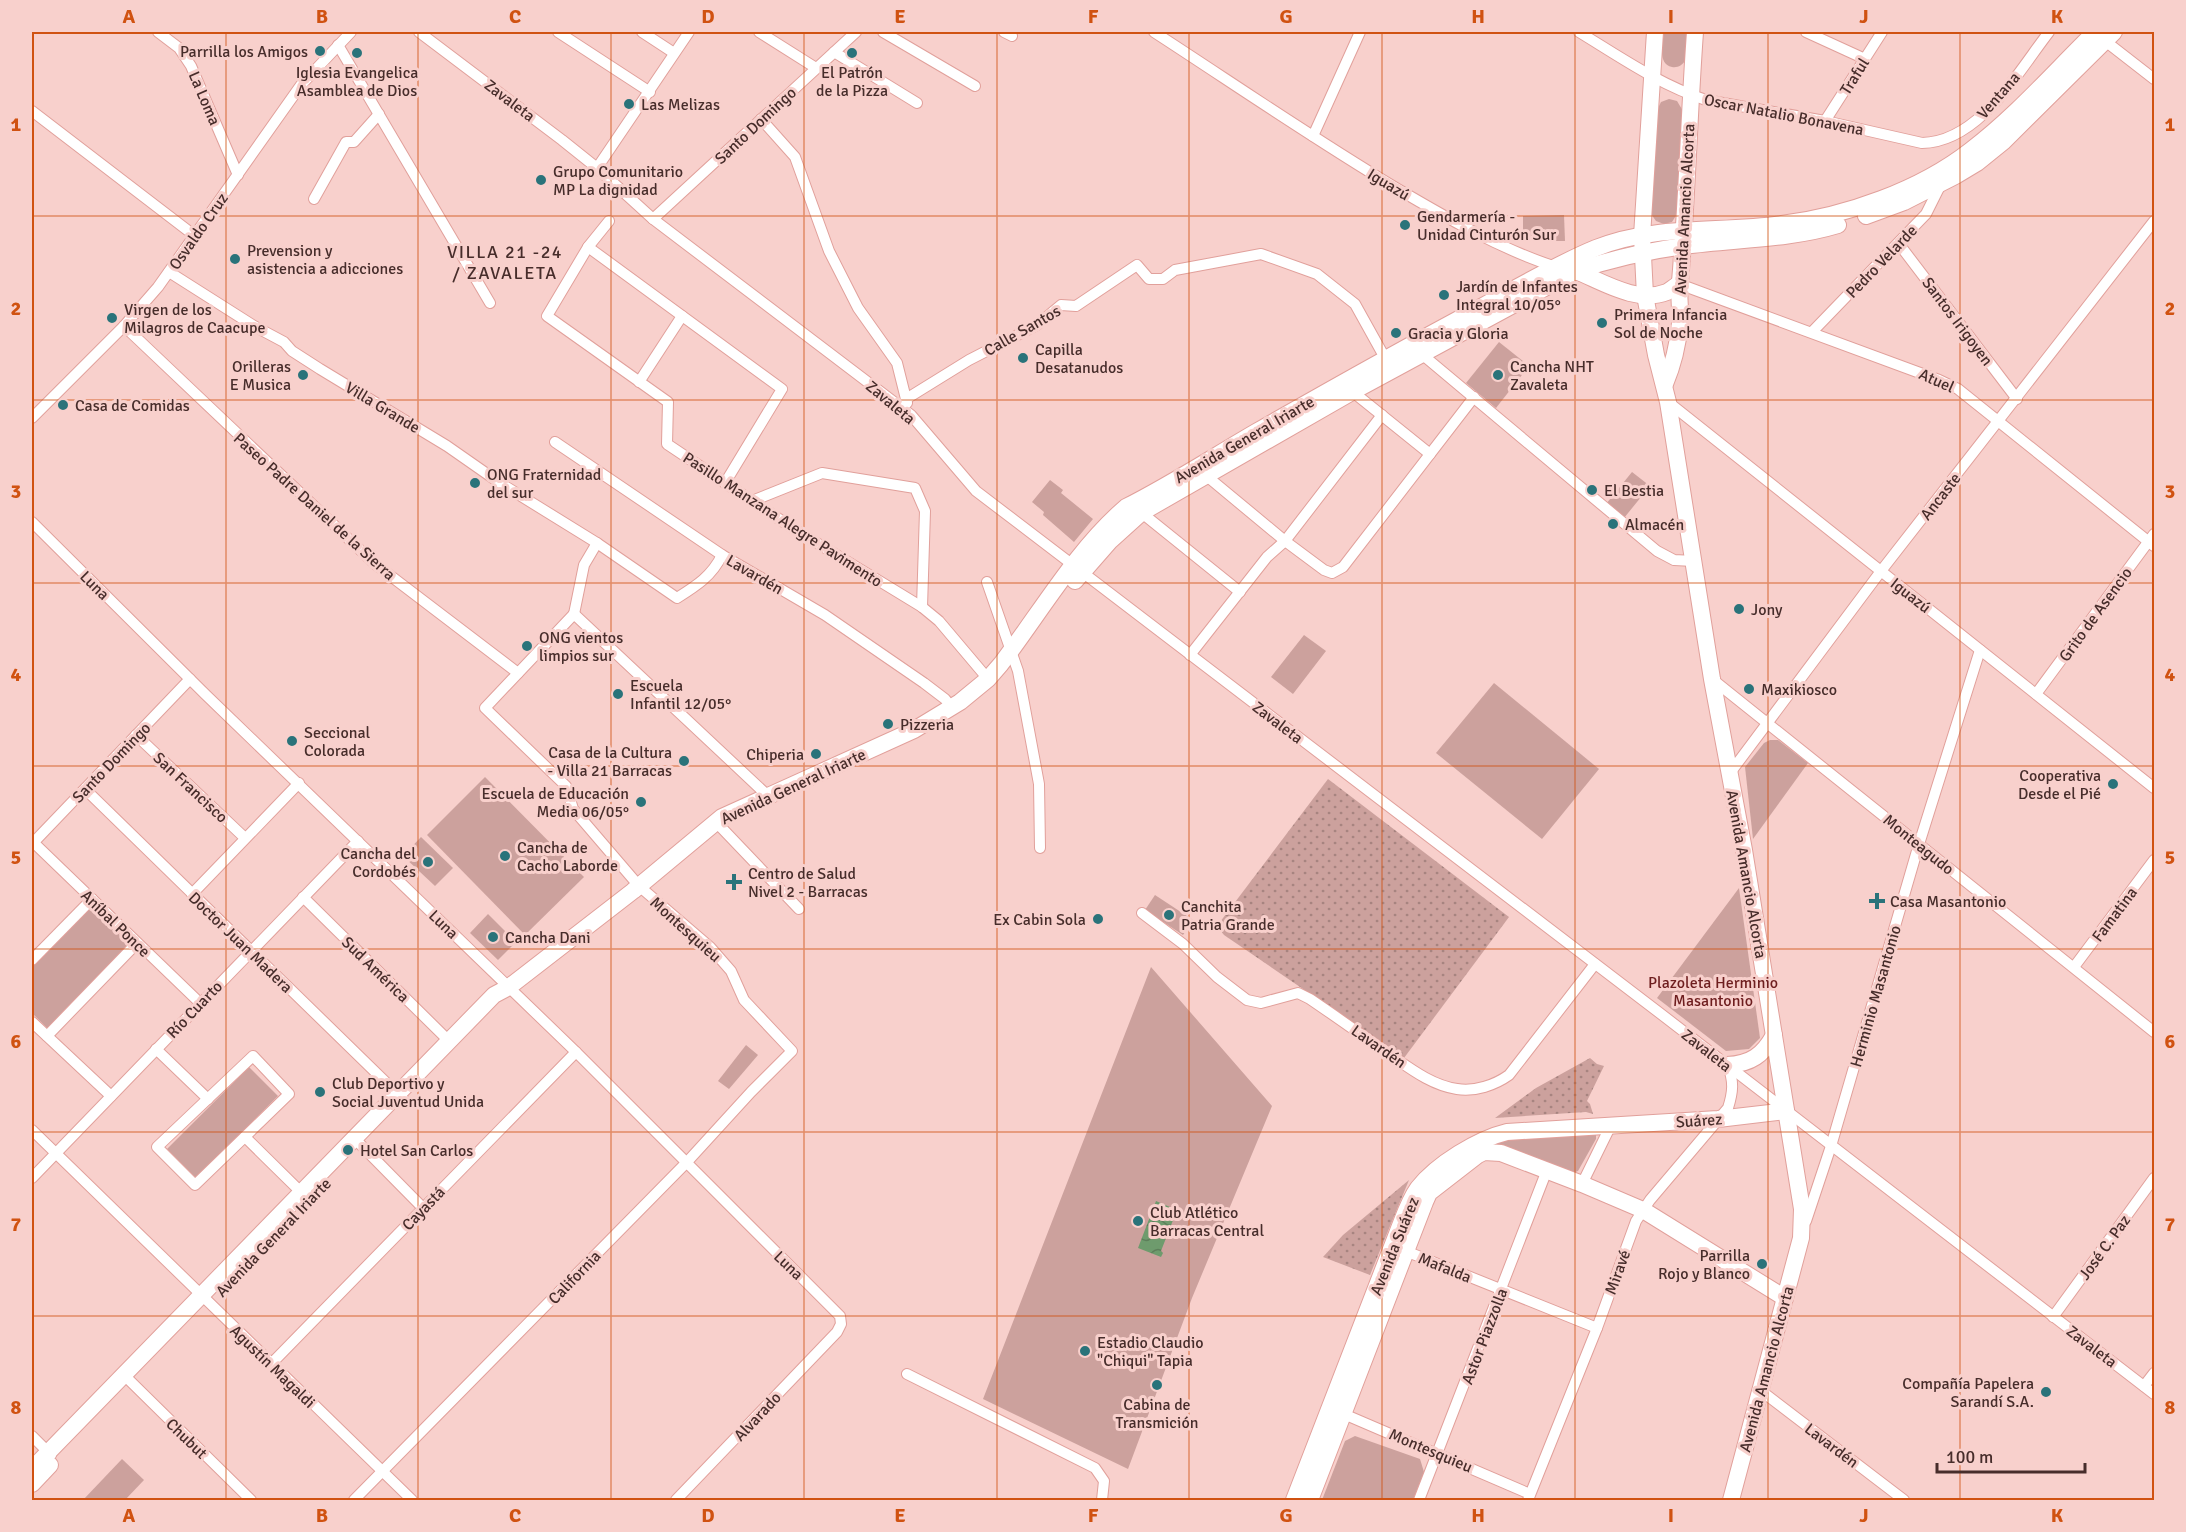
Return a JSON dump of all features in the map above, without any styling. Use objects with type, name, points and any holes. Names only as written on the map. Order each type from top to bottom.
[{"type":"main road","name":"Avenida Amancio Alcorta","points":[[1655,32],[1642,244],[1645,295],[1656,355],[1665,384],[1712,679],[1730,772],[1802,1209],[1801,1238],[1731,1500]]},
{"type":"main road","name":"Avenida Amancio Alcorta","points":[[1665,384],[1673,365],[1680,323],[1679,284],[1684,238],[1695,32]]},
{"type":"main road","points":[[1642,244],[1684,238],[1785,236],[1833,226],[1904,202],[1937,179],[1994,131],[2100,34]]},
{"type":"main road","name":"Avenida General Iriarte","points":[[914,730],[932,727],[963,710],[991,685],[1111,521],[1416,349],[1555,267],[1597,248],[1642,244]]},
{"type":"main road","name":"Avenida General Iriarte","points":[[1347,387],[1385,358],[1416,349],[1576,271],[1642,244]]},
{"type":"main road","name":"Iguazú","points":[[1576,271],[1625,292],[1645,295]]},
{"type":"main road","points":[[1645,295],[1667,292],[1679,284]]},
{"type":"main road","name":"Avenida General Iriarte","points":[[32,1484],[51,1456],[358,1143],[449,1041],[494,995],[509,987],[732,811],[914,730],[952,708],[987,679],[1013,653]]},
{"type":"main road","name":"Avenida General Iriarte","points":[[401,1097],[501,1002],[509,987]]},
{"type":"main road","points":[[1727,1065],[1740,1065],[1761,1055],[1774,1035]]},
{"type":"main road","name":"Suárez","points":[[1611,1125],[1718,1119],[1786,1111]]},
{"type":"main road","name":"Avenida Suárez","points":[[1399,1248],[1409,1203],[1417,1190],[1426,1179],[1472,1144],[1507,1132],[1611,1125]]},
{"type":"main road","name":"Avenida Suárez","points":[[1310,1500],[1337,1411],[1399,1248],[1429,1193],[1484,1152],[1501,1153],[1547,1170]]},
{"type":"main road","points":[[1547,1170],[1643,1210],[1785,1298]]},
{"type":"main road","name":"Avenida Suárez","points":[[1294,1500],[1337,1411]]},
{"type":"main road","name":"Avenida General Iriarte","points":[[32,1469],[51,1456]]},
{"type":"street","name":"La Loma","points":[[158,32],[179,48],[191,66],[238,175]]},
{"type":"street","name":"Osvaldo Cruz","points":[[32,418],[124,326],[170,272],[301,85],[351,32]]},
{"type":"street","name":"Zavaleta","points":[[419,32],[597,168],[653,219],[910,415],[976,491],[2154,1394]]},
{"type":"street","points":[[558,32],[650,92]]},
{"type":"street","points":[[642,32],[674,53]]},
{"type":"street","points":[[597,168],[689,32]]},
{"type":"street","points":[[759,32],[816,68]]},
{"type":"street","name":"Santo Domingo","points":[[653,219],[856,32]]},
{"type":"street","points":[[883,32],[975,86]]},
{"type":"street","name":"Iguazú","points":[[1154,32],[1342,156],[1435,211],[1505,247],[1555,267],[1576,271]]},
{"type":"street","points":[[1313,136],[1360,32]]},
{"type":"street","name":"Oscar Natalio Bonavena","points":[[1579,32],[1653,78],[1690,95],[1706,100],[1934,143]]},
{"type":"street","points":[[1806,32],[1865,59]]},
{"type":"street","name":"Traful","points":[[1825,121],[1882,32]]},
{"type":"street","name":"Ventana","points":[[1934,143],[1964,130],[1990,108],[2049,32]]},
{"type":"street","points":[[2100,34],[2154,79]]},
{"type":"street","points":[[339,45],[490,303]]},
{"type":"street","points":[[834,52],[917,103]]},
{"type":"street","points":[[32,111],[195,236]]},
{"type":"street","points":[[314,198],[346,142],[354,142],[379,114]]},
{"type":"street","points":[[761,119],[795,157],[829,251],[858,308],[897,363],[910,415]]},
{"type":"street","name":"Pedro Velarde","points":[[1812,332],[1926,214],[1937,179]]},
{"type":"street","name":"Pasillo Manzana Alegre Pavimento","points":[[609,221],[588,247],[547,316],[668,402],[667,444],[794,529],[922,607],[939,621],[987,679]]},
{"type":"street","name":"Ancaste","points":[[1730,772],[1881,571],[2154,221]]},
{"type":"street","name":"Santos Irigoyen","points":[[1899,244],[2017,399]]},
{"type":"street","points":[[588,247],[782,389],[725,483]]},
{"type":"street","name":"Calle Santos","points":[[906,399],[969,360],[1037,325],[1061,305],[1076,306],[1137,265],[1149,279],[1163,279],[1175,270],[1261,254],[1317,274],[1355,304],[1385,358]]},
{"type":"street","name":"Villa Grande","points":[[170,272],[254,326],[284,342],[292,351],[320,369],[447,446],[677,598],[696,586],[714,570],[722,555]]},
{"type":"street","name":"Atuel","points":[[1679,284],[1940,380],[1969,396],[1999,422],[2153,540]]},
{"type":"street","points":[[639,382],[682,316]]},
{"type":"street","name":"Paseo Padre Daniel de la Sierra","points":[[124,326],[375,564],[518,673]]},
{"type":"street","points":[[1416,349],[1657,551],[1674,560],[1694,561]]},
{"type":"street","points":[[1347,387],[1430,453]]},
{"type":"street","points":[[1200,472],[1285,541],[1327,572],[1332,573],[1339,571],[1474,397]]},
{"type":"street","name":"Iguazú","points":[[1668,402],[2154,788]]},
{"type":"street","points":[[1190,655],[1267,557],[1285,541],[1382,416]]},
{"type":"street","name":"Lavardén","points":[[555,442],[722,555],[825,615],[924,683],[945,699],[952,708]]},
{"type":"street","points":[[752,501],[822,473],[915,488],[926,511],[922,607]]},
{"type":"street","points":[[1136,508],[1240,592]]},
{"type":"street","name":"Luna","points":[[32,522],[190,679],[687,1162],[838,1314],[842,1322],[837,1332]]},
{"type":"street","name":"Grito de Asencio","points":[[2036,694],[2153,540]]},
{"type":"street","points":[[518,673],[574,614],[584,566],[597,543]]},
{"type":"street","points":[[987,582],[1013,653],[1039,784],[1040,848]]},
{"type":"street","points":[[574,614],[767,795]]},
{"type":"street","name":"Herminio Masantonio","points":[[1801,1238],[1831,1146],[1919,844],[1980,650]]},
{"type":"street","name":"Montesquieu","points":[[518,673],[485,708],[567,786],[573,809],[639,886],[710,947],[731,971],[744,1000],[792,1051]]},
{"type":"street","name":"Santo Domingo","points":[[32,843],[190,679]]},
{"type":"street","name":"Monteagudo","points":[[1712,679],[2154,1032]]},
{"type":"street","name":"San Francisco","points":[[136,735],[245,838]]},
{"type":"street","points":[[192,894],[299,783]]},
{"type":"street","name":"Doctor Juan Madera","points":[[85,789],[401,1097]]},
{"type":"street","points":[[716,822],[799,909]]},
{"type":"street","name":"Río Cuarto","points":[[32,1178],[358,841]]},
{"type":"street","name":"Aníbal Ponce","points":[[32,843],[200,1003]]},
{"type":"street","name":"Famatina","points":[[2074,967],[2154,860]]},
{"type":"street","name":"Sud América","points":[[303,897],[449,1041]]},
{"type":"street","points":[[32,960],[92,899]]},
{"type":"street","name":"Lavardén","points":[[1142,913],[1183,944],[1217,977],[1247,1000],[1261,1003],[1298,993],[1426,1078],[1456,1089],[1482,1088],[1509,1075],[1595,964]]},
{"type":"street","points":[[47,1036],[137,943]]},
{"type":"street","points":[[32,1022],[111,1096]]},
{"type":"street","points":[[156,1049],[208,1099]]},
{"type":"street","name":"California","points":[[354,1500],[687,1162],[792,1051]]},
{"type":"street","name":"Cayastá","points":[[271,1364],[576,1052]]},
{"type":"street","points":[[253,1056],[289,1094],[195,1185],[157,1147],[208,1099],[253,1056]]},
{"type":"street","name":"Miravé","points":[[1529,1497],[1597,1328],[1636,1221],[1728,1108],[1733,1094],[1732,1079],[1727,1065]]},
{"type":"street","points":[[1582,1184],[1611,1125]]},
{"type":"street","name":"Agustín Magaldi","points":[[32,1130],[412,1500]]},
{"type":"street","points":[[245,1137],[305,1196]]},
{"type":"street","points":[[358,1143],[423,1208]]},
{"type":"street","name":"Astor Piazzolla","points":[[1419,1500],[1547,1170]]},
{"type":"street","name":"José C. Paz","points":[[2053,1317],[2154,1178]]},
{"type":"street","name":"Mafalda","points":[[1399,1248],[1597,1328]]},
{"type":"street","name":"Alvarado","points":[[676,1500],[837,1332]]},
{"type":"street","points":[[2144,1386],[2154,1373]]},
{"type":"street","points":[[907,1374],[1089,1464],[1095,1468],[1104,1481],[1102,1500]]},
{"type":"street","name":"Chubut","points":[[127,1378],[251,1500]]},
{"type":"street","name":"Lavardén","points":[[1760,1390],[1904,1500]]},
{"type":"street","name":"Montesquieu","points":[[1337,1411],[1438,1453],[1529,1497]]},
{"type":"street","points":[[32,1436],[51,1456]]},
{"type":"green space","points":[[1664,32],[1689,32],[1685,61],[1678,67],[1672,67],[1664,62],[1662,52]]},
{"type":"green space","points":[[1669,99],[1677,101],[1683,111],[1677,214],[1672,222],[1664,224],[1656,221],[1651,214],[1657,110],[1661,102]]},
{"type":"green space","points":[[1564,215],[1565,241],[1523,241],[1523,216]]},
{"type":"green space","name":"Cancha NHT Zavaleta","points":[[1499,342],[1529,366],[1496,408],[1466,383]]},
{"type":"green space","points":[[1632,472],[1650,486],[1624,518],[1606,504]]},
{"type":"green space","points":[[1050,480],[1063,490],[1061,493],[1093,519],[1074,542],[1043,515],[1044,512],[1032,502]]},
{"type":"green space","points":[[1304,635],[1326,651],[1293,694],[1271,677]]},
{"type":"green space","points":[[1494,683],[1599,769],[1542,839],[1436,753]]},
{"type":"green space","points":[[1778,740],[1808,763],[1753,839],[1745,767],[1764,743]]},
{"type":"green space","name":"Cancha de Cacho Laborde","points":[[485,777],[584,877],[525,935],[427,835]]},
{"type":"green space","points":[[1328,779],[1509,917],[1404,1058],[1224,935],[1217,926]]},
{"type":"green space","name":"Cancha del Cordobés","points":[[421,837],[453,868],[435,886],[403,856]]},
{"type":"green space","name":"Plazoleta Herminio Masantonio","points":[[1739,888],[1760,1038],[1749,1049],[1726,1051],[1657,998]]},
{"type":"green space","name":"Canchita Patria Grande","points":[[1155,895],[1193,920],[1183,935],[1145,910]]},
{"type":"green space","points":[[90,906],[129,944],[47,1028],[32,1013],[32,966]]},
{"type":"green space","name":"Cancha Dani","points":[[488,914],[516,942],[498,960],[470,933]]},
{"type":"green space","name":"Club Atlético Barracas Central","points":[[1151,967],[1272,1106],[1192,1298],[1128,1469],[983,1399]]},
{"type":"green space","points":[[746,1045],[758,1055],[729,1089],[718,1081]]},
{"type":"green space","points":[[1590,1058],[1604,1066],[1587,1101],[1593,1114],[1586,1112],[1495,1118],[1536,1088]]},
{"type":"green space","points":[[249,1067],[278,1096],[196,1178],[167,1149]]},
{"type":"green space","points":[[1596,1134],[1596,1139],[1578,1171],[1573,1173],[1497,1145],[1497,1139]]},
{"type":"green space","points":[[1409,1180],[1370,1275],[1323,1257],[1343,1235]]},
{"type":"green space","points":[[1355,1436],[1420,1459],[1424,1472],[1413,1500],[1322,1500],[1345,1441]]},
{"type":"green space","points":[[122,1459],[144,1480],[125,1500],[83,1500]]},
{"type":"water","points":[[1156,1201],[1177,1210],[1161,1251],[1163,1253],[1161,1257],[1138,1248]]},
{"type":"place","name":"Parrilla los Amigos","points":[[320,51]]},
{"type":"place","name":"Iglesia Evangelica Asamblea de Dios","points":[[357,53]]},
{"type":"place","name":"El Patrón de la Pizza","points":[[852,53]]},
{"type":"place","name":"Las Melizas","points":[[629,104]]},
{"type":"place","name":"Grupo Comunitario MP La dignidad","points":[[541,180]]},
{"type":"place","name":"Gendarmería - Unidad Cinturón Sur","points":[[1405,225]]},
{"type":"place","name":"Prevension y asistencia a adicciones","points":[[235,259]]},
{"type":"place","name":"Jardín de Infantes Integral 10/05°","points":[[1444,295]]},
{"type":"place","name":"Virgen de los Milagros de Caacupe","points":[[112,318]]},
{"type":"place","name":"Primera Infancia Sol de Noche","points":[[1602,323]]},
{"type":"place","name":"Gracia y Gloria","points":[[1396,333]]},
{"type":"place","name":"Capilla Desatanudos","points":[[1023,358]]},
{"type":"place","name":"Orilleras E Musica","points":[[303,375]]},
{"type":"place","name":"Cancha NHT Zavaleta","points":[[1498,375]]},
{"type":"place","name":"Casa de Comidas","points":[[63,405]]},
{"type":"place","name":"ONG Fraternidad del sur","points":[[475,483]]},
{"type":"place","name":"El Bestia","points":[[1592,490]]},
{"type":"place","name":"Almacén","points":[[1613,524]]},
{"type":"place","name":"Jony","points":[[1739,609]]},
{"type":"place","name":"ONG vientos limpios sur","points":[[527,646]]},
{"type":"place","name":"Maxikiosco","points":[[1749,689]]},
{"type":"place","name":"Escuela Infantil 12/05°","points":[[618,694]]},
{"type":"place","name":"Pizzeria","points":[[888,724]]},
{"type":"place","name":"Seccional Colorada","points":[[292,741]]},
{"type":"place","name":"Chiperia","points":[[816,754]]},
{"type":"place","name":"Casa de la Cultura - Villa 21 Barracas","points":[[684,761]]},
{"type":"place","name":"Cooperativa Desde el Pié","points":[[2113,784]]},
{"type":"place","name":"Escuela de Educación Media 06/05°","points":[[641,802]]},
{"type":"place","name":"Cancha de Cacho Laborde","points":[[505,856]]},
{"type":"place","name":"Cancha del Cordobés","points":[[428,862]]},
{"type":"place","name":"Centro de Salud Nivel 2 - Barracas","points":[[734,882]]},
{"type":"place","name":"Casa Masantonio","points":[[1877,901]]},
{"type":"place","name":"Canchita Patria Grande","points":[[1169,915]]},
{"type":"place","name":"Ex Cabin Sola","points":[[1098,919]]},
{"type":"place","name":"Cancha Dani","points":[[493,937]]},
{"type":"place","name":"Club Deportivo y Social Juventud Unida","points":[[320,1092]]},
{"type":"place","name":"Hotel San Carlos","points":[[348,1150]]},
{"type":"place","name":"Club Atlético Barracas Central","points":[[1138,1221]]},
{"type":"place","name":"Parrilla Rojo y Blanco","points":[[1762,1264]]},
{"type":"place","name":"Estadio Claudio \"Chiqui\" Tapia","points":[[1085,1351]]},
{"type":"place","name":"Cabina de Transmición","points":[[1157,1385]]},
{"type":"place","name":"Compañía Papelera Sarandí S.A.","points":[[2046,1392]]},
{"type":"district","name":"VILLA 21 -24 / ZAVALETA","points":[[505,262]]}]
